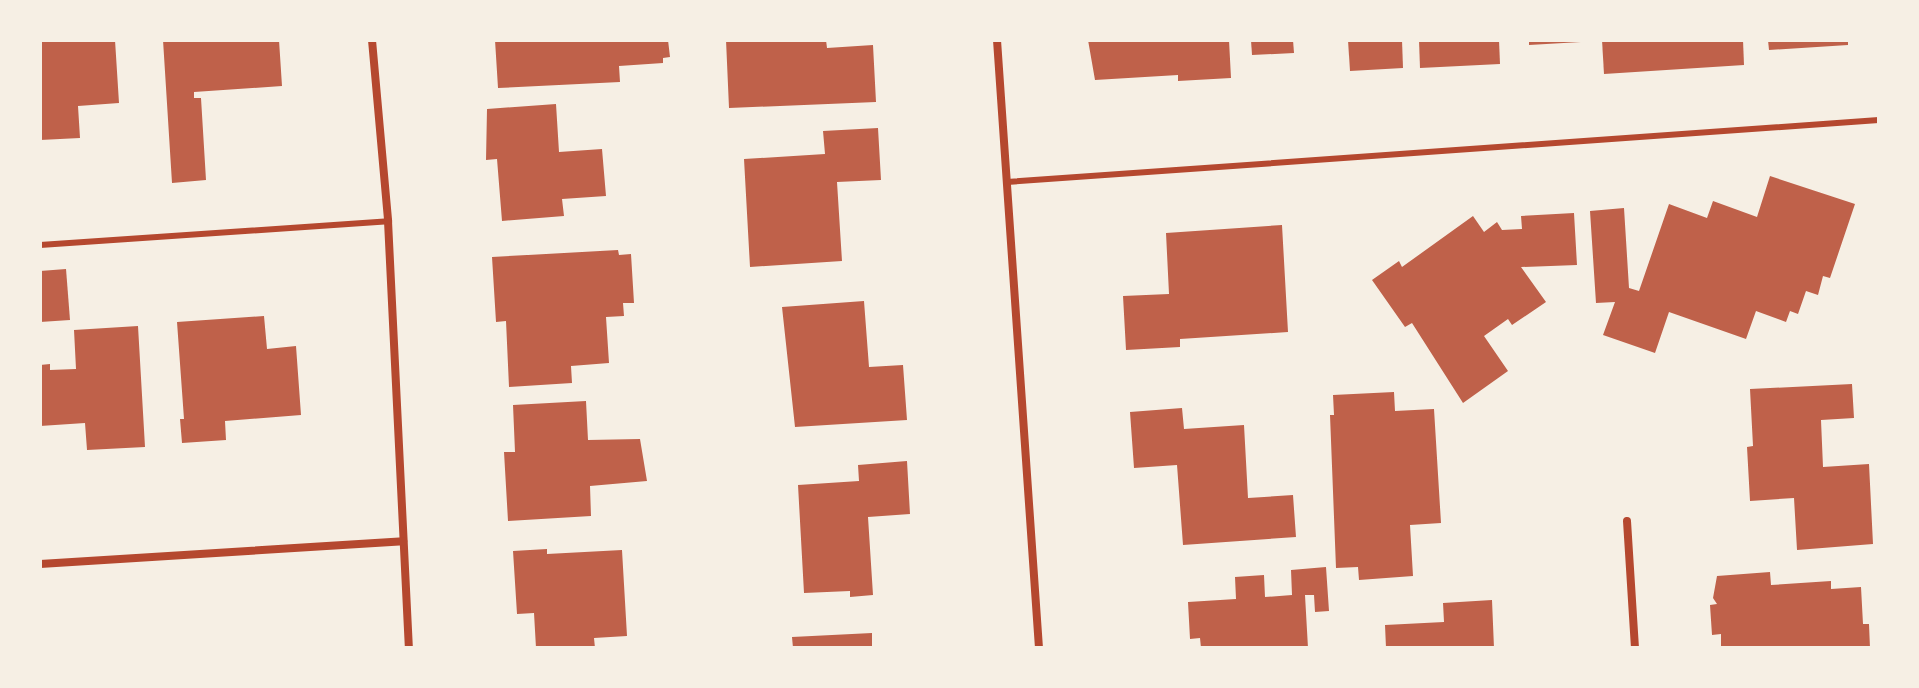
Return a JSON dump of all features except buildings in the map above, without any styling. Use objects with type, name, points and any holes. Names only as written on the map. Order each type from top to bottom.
[{"type":"street","points":[[372,40],[388,221],[409,648]]},
{"type":"street","points":[[997,40],[1039,648]]},
{"type":"street","points":[[1627,521],[1635,648]]},
{"type":"street","points":[[40,564],[403,541]]},
{"type":"lane","points":[[1007,182],[1879,120]]},
{"type":"lane","points":[[40,245],[388,221]]}]
